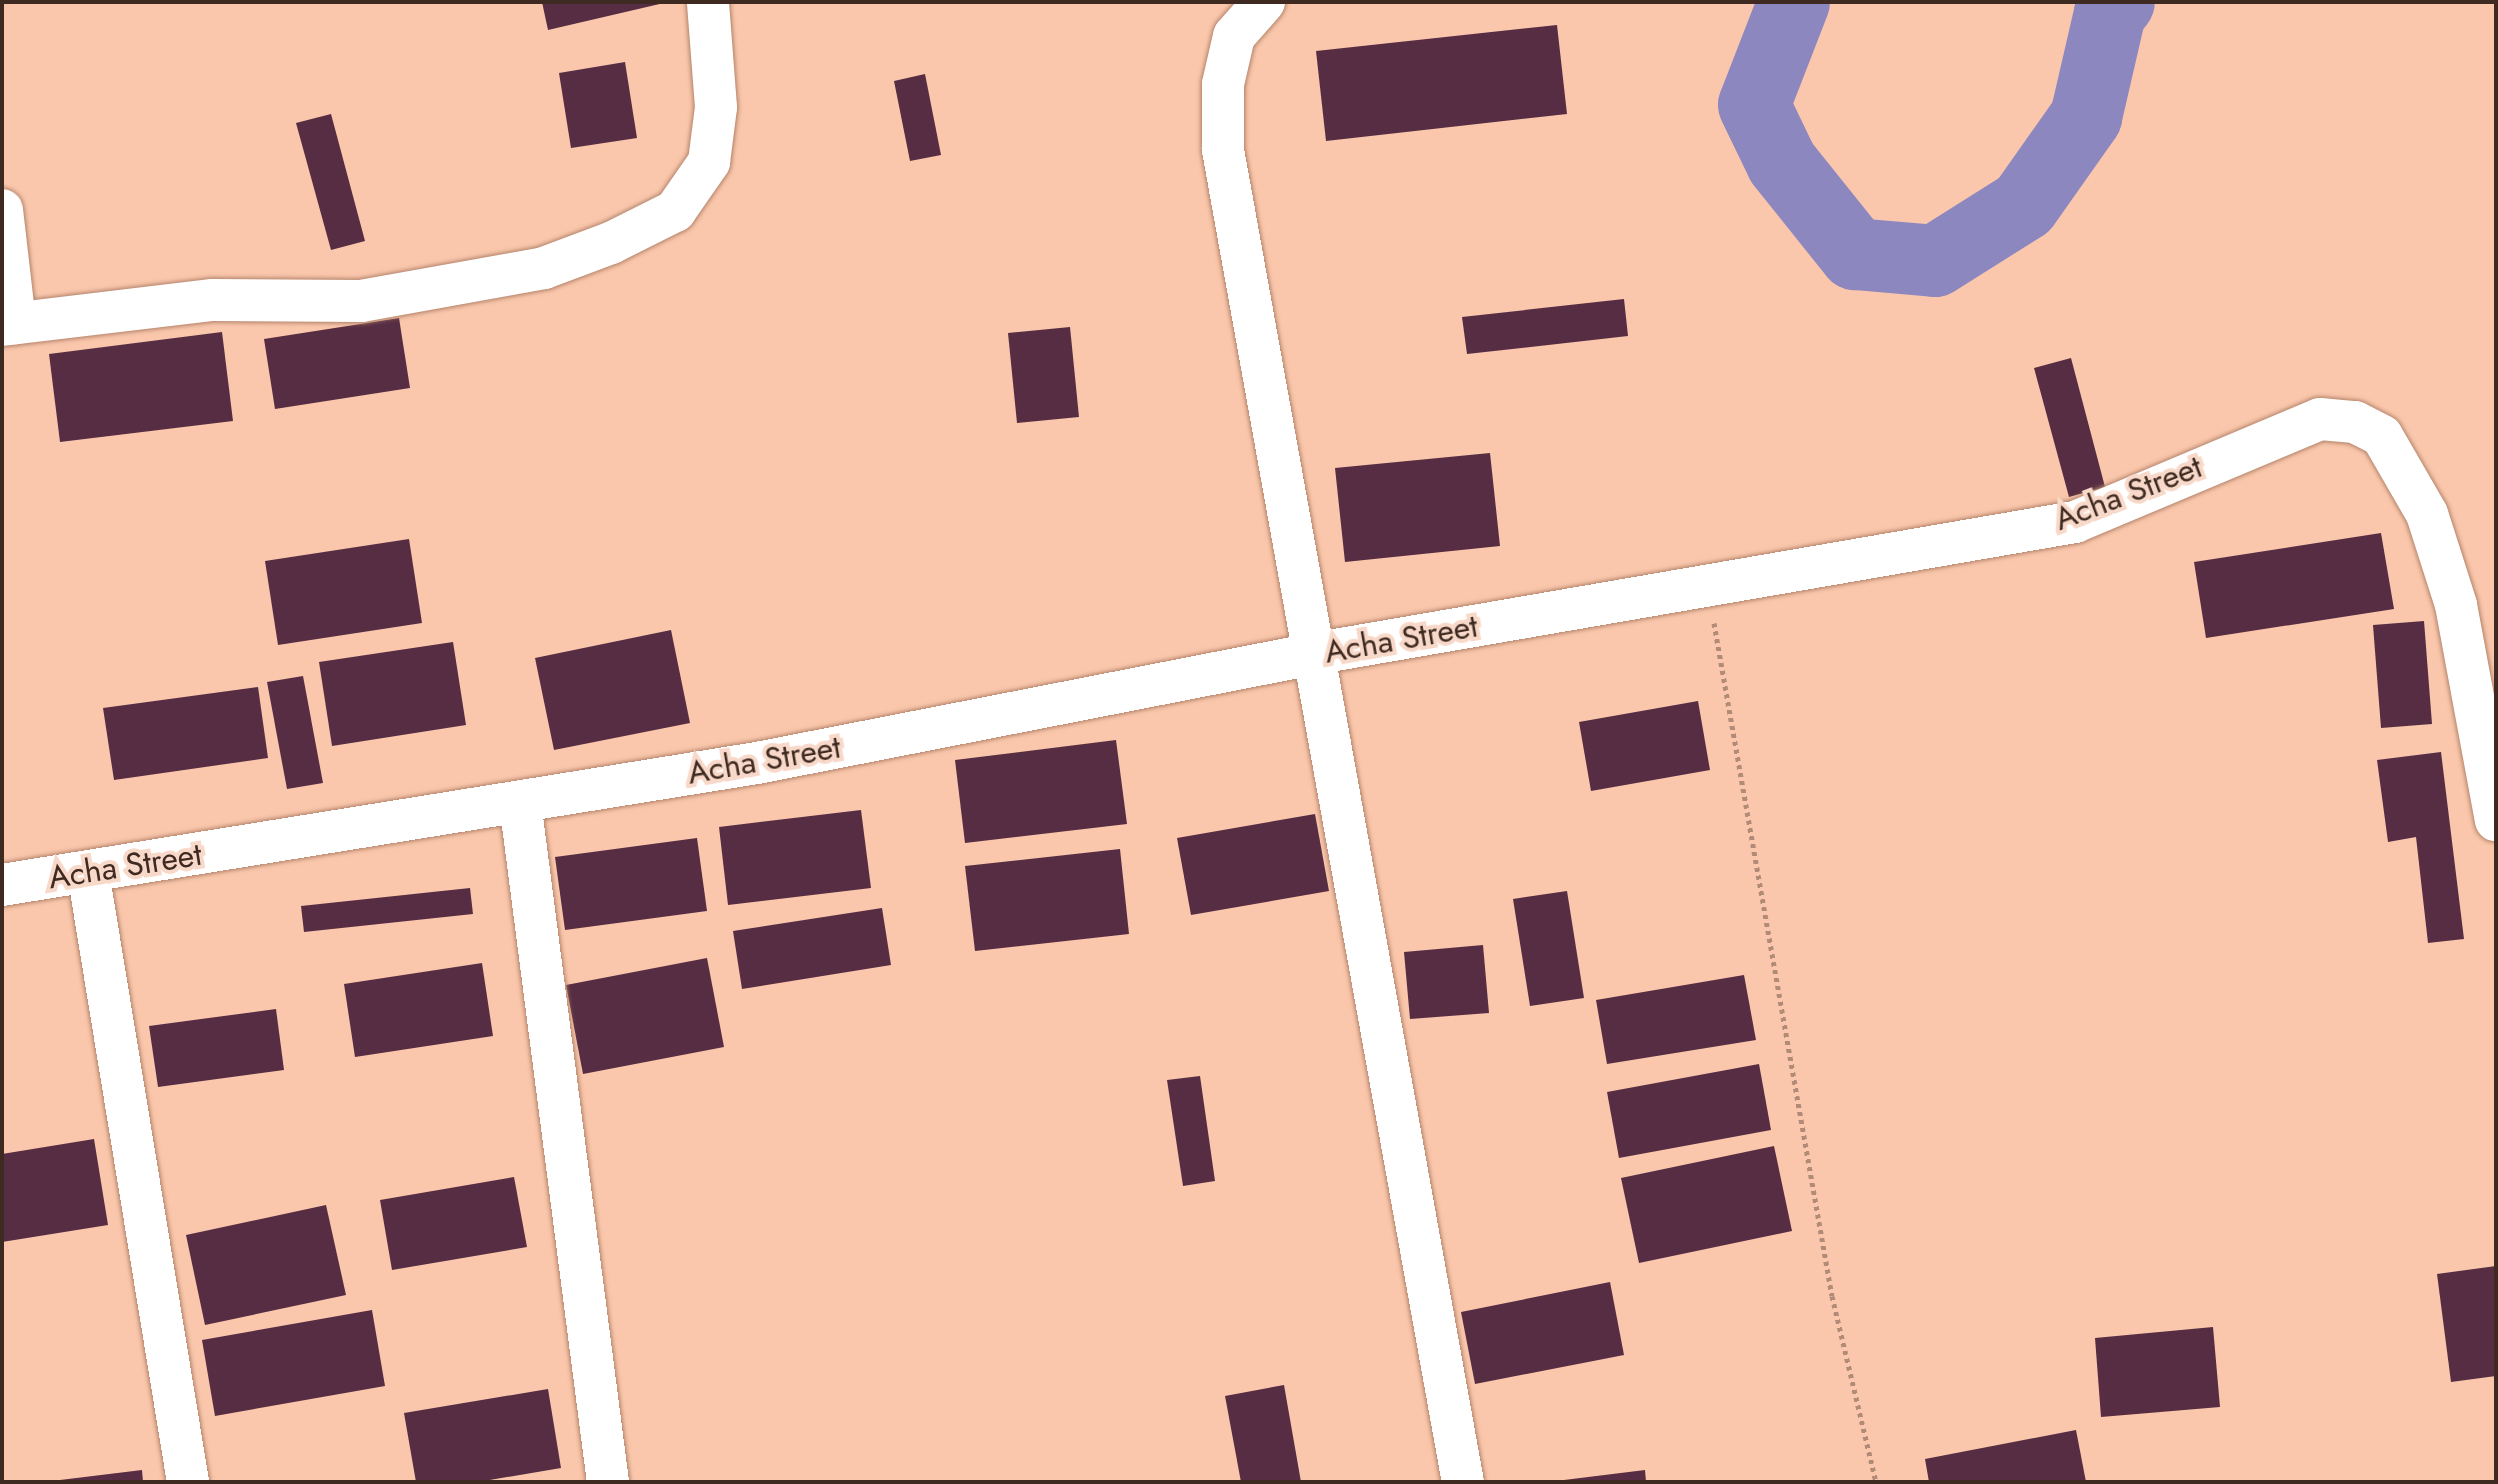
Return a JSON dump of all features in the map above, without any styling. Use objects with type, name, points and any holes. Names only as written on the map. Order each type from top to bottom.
[{"type":"street","points":[[2,210],[8,324],[213,300],[361,301],[544,268],[611,243],[675,211],[709,162],[716,107],[708,2]]},
{"type":"street","points":[[1264,2],[1234,36],[1223,84],[1223,150],[1318,653],[1463,1482]]},
{"type":"street","name":"Acha Street","points":[[2,885],[520,802],[1318,653],[2075,522],[2279,432],[2320,419],[2355,422],[2382,436],[2402,461],[2427,514],[2456,605],[2496,820]]},
{"type":"street","points":[[520,802],[608,1482]]},
{"type":"street","points":[[88,872],[188,1482]]},
{"type":"path","points":[[1708,586],[1832,1296],[1876,1482]]},
{"type":"building","points":[[542,2],[663,2],[664,3],[548,30]]},
{"type":"building","points":[[1557,25],[1567,114],[1326,141],[1316,51]]},
{"type":"building","points":[[625,62],[637,138],[571,148],[559,73]]},
{"type":"building","points":[[925,74],[941,155],[910,161],[894,81]]},
{"type":"building","points":[[331,114],[365,241],[331,250],[296,123]]},
{"type":"building","points":[[1624,299],[1628,336],[1467,354],[1462,317]]},
{"type":"building","points":[[399,318],[410,388],[275,409],[264,339]]},
{"type":"building","points":[[1070,327],[1079,417],[1017,423],[1008,333]]},
{"type":"building","points":[[222,332],[233,421],[60,442],[49,354]]},
{"type":"building","points":[[2071,358],[2105,487],[2069,497],[2034,368]]},
{"type":"building","points":[[1490,453],[1500,546],[1345,562],[1335,468]]},
{"type":"building","points":[[2381,533],[2394,609],[2206,638],[2194,562]]},
{"type":"building","points":[[409,539],[422,623],[278,645],[265,561]]},
{"type":"building","points":[[2424,621],[2432,724],[2381,728],[2373,625]]},
{"type":"building","points":[[671,630],[690,723],[554,750],[535,658]]},
{"type":"building","points":[[453,642],[466,725],[332,746],[319,662]]},
{"type":"building","points":[[303,676],[323,783],[287,789],[267,682]]},
{"type":"building","points":[[258,687],[268,758],[114,780],[103,708]]},
{"type":"building","points":[[1698,701],[1710,770],[1591,791],[1579,722]]},
{"type":"building","points":[[1116,740],[1127,824],[965,843],[955,760]]},
{"type":"building","points":[[2441,752],[2464,939],[2428,943],[2416,837],[2388,842],[2377,760]]},
{"type":"building","points":[[861,810],[871,888],[728,905],[719,827]]},
{"type":"building","points":[[1315,814],[1329,891],[1191,915],[1177,838]]},
{"type":"building","points":[[697,838],[707,911],[565,930],[555,857]]},
{"type":"building","points":[[1120,849],[1129,934],[975,951],[965,866]]},
{"type":"building","points":[[470,888],[473,914],[304,932],[301,906]]},
{"type":"building","points":[[1567,891],[1584,998],[1530,1006],[1513,899]]},
{"type":"building","points":[[882,908],[891,965],[742,989],[733,931]]},
{"type":"building","points":[[1483,945],[1489,1013],[1410,1019],[1404,952]]},
{"type":"building","points":[[707,958],[724,1047],[583,1074],[566,985]]},
{"type":"building","points":[[482,963],[493,1036],[355,1057],[344,984]]},
{"type":"building","points":[[1744,975],[1756,1040],[1607,1064],[1596,1000]]},
{"type":"building","points":[[276,1009],[284,1070],[158,1087],[149,1026]]},
{"type":"building","points":[[1759,1064],[1771,1130],[1619,1158],[1607,1092]]},
{"type":"building","points":[[1200,1076],[1215,1181],[1183,1186],[1167,1080]]},
{"type":"building","points":[[94,1139],[108,1225],[2,1242],[2,1154]]},
{"type":"building","points":[[1774,1146],[1792,1231],[1639,1263],[1621,1178]]},
{"type":"building","points":[[514,1177],[527,1247],[392,1270],[380,1200]]},
{"type":"building","points":[[326,1205],[346,1295],[205,1325],[186,1235]]},
{"type":"building","points":[[2496,1266],[2496,1376],[2451,1382],[2437,1274]]},
{"type":"building","points":[[1610,1282],[1624,1355],[1475,1384],[1461,1312]]},
{"type":"building","points":[[372,1310],[385,1386],[215,1416],[202,1340]]},
{"type":"building","points":[[2213,1327],[2220,1407],[2101,1417],[2095,1338]]},
{"type":"building","points":[[1284,1385],[1301,1482],[1241,1482],[1225,1396]]},
{"type":"building","points":[[548,1389],[561,1468],[478,1482],[416,1482],[404,1413]]},
{"type":"building","points":[[2076,1430],[2086,1482],[1929,1482],[1925,1459]]},
{"type":"building","points":[[142,1470],[143,1482],[60,1482],[60,1480]]},
{"type":"building","points":[[1645,1470],[1646,1482],[1564,1482],[1564,1480]]},
{"type":"waterway","points":[[1794,2],[1754,105],[1782,163],[1855,254],[1935,261],[2024,205],[2086,117],[2110,13],[2119,2]]}]
